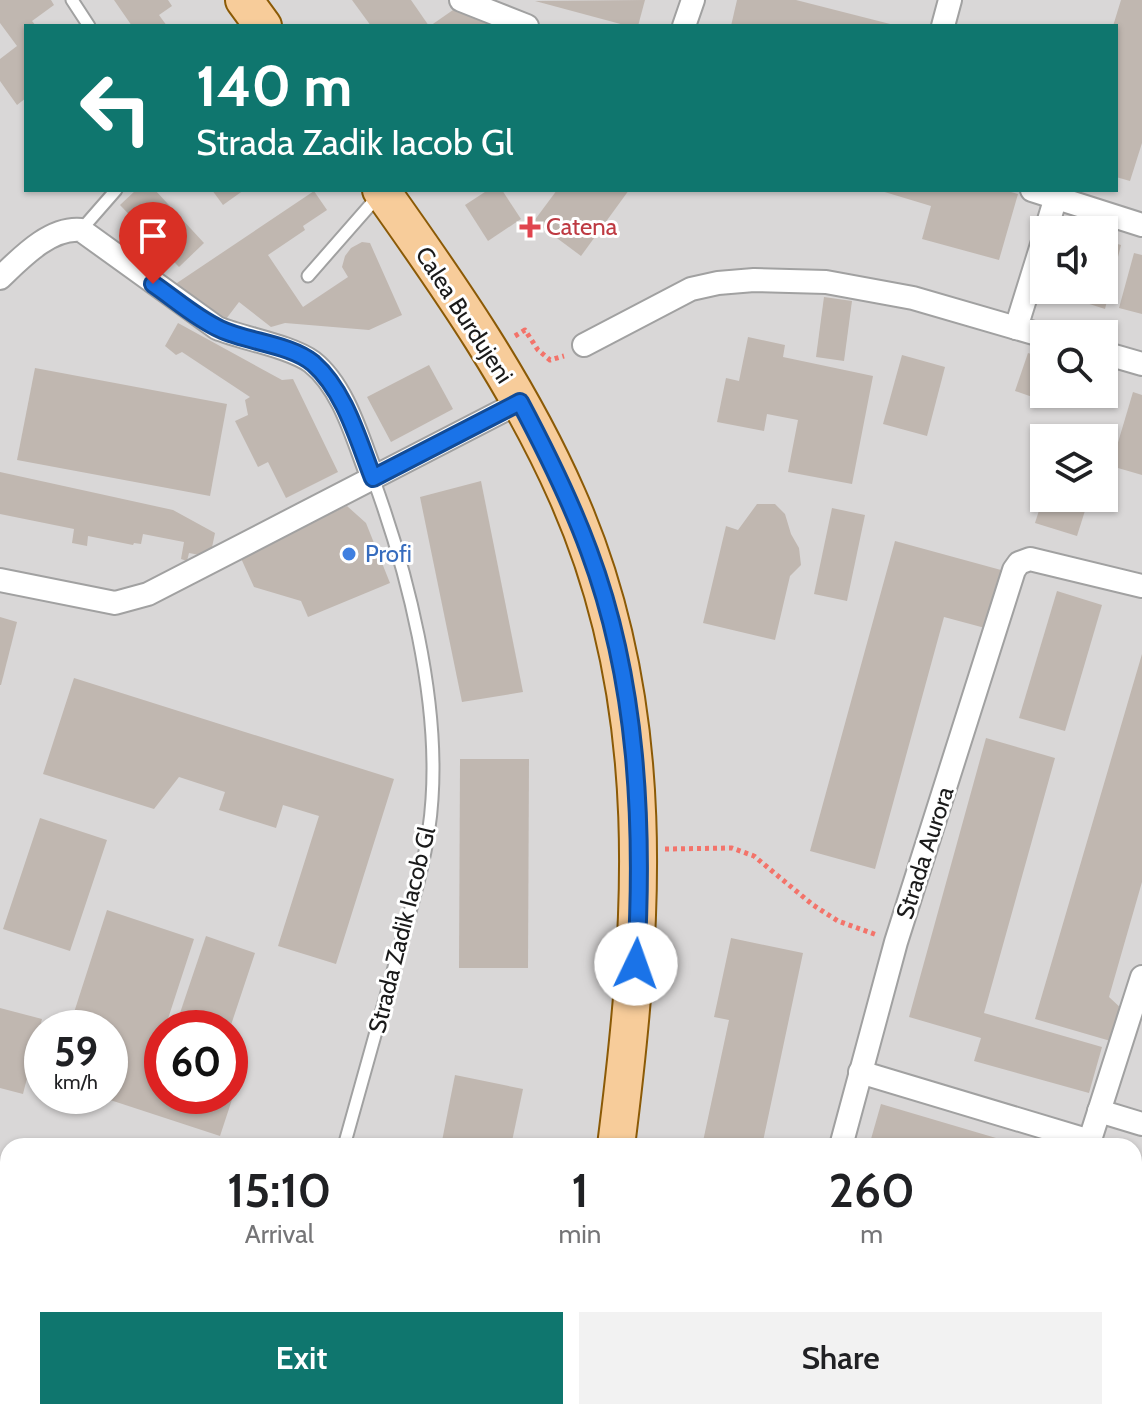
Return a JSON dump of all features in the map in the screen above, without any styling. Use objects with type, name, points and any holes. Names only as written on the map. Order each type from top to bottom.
[{"type":"main road","points":[[244,0],[262,24]]},
{"type":"main road","name":"Calea Burdujeni","points":[[382,192],[490,350],[520,402],[568,497],[590,554],[613,632],[629,714],[640,850],[631,1025],[617,1138]]},
{"type":"street","points":[[461,0],[522,24]]},
{"type":"street","points":[[685,24],[693,0]]},
{"type":"street","points":[[944,24],[950,0]]},
{"type":"street","points":[[1039,192],[1140,218]]},
{"type":"street","points":[[1050,216],[1056,197]]},
{"type":"street","points":[[0,278],[51,236],[67,229],[81,230]]},
{"type":"street","name":"Strada Zadik Iacob Gl","points":[[81,230],[217,328],[311,362],[333,386],[373,478]]},
{"type":"street","points":[[584,345],[691,289],[754,280],[826,282],[913,298],[1030,332]]},
{"type":"street","points":[[1016,328],[1030,283]]},
{"type":"street","points":[[1118,357],[1142,364]]},
{"type":"street","points":[[0,580],[115,603],[148,594],[520,402]]},
{"type":"street","name":"Strada Aurora","points":[[843,1138],[896,942],[1014,570],[1019,563],[1030,559],[1142,586]]},
{"type":"street","points":[[1091,1138],[1142,977]]},
{"type":"street","points":[[860,1072],[1070,1138]]},
{"type":"street","points":[[1099,1111],[1142,1124]]},
{"type":"lane","points":[[72,0],[88,24]]},
{"type":"lane","points":[[81,230],[114,192]]},
{"type":"lane","points":[[308,276],[380,192]]},
{"type":"lane","name":"Strada Zadik Iacob Gl","points":[[346,1138],[419,880],[432,800],[433,760],[428,699],[403,569],[373,478]]},
{"type":"path","points":[[490,350],[525,330],[538,350],[550,360],[561,358],[584,345]]},
{"type":"path","points":[[640,850],[732,848],[754,856],[813,905],[838,921],[896,942]]},
{"type":"shaded area","points":[[0,0],[1142,0],[1142,1138],[0,1138]]},
{"type":"building","points":[[0,0],[51,0],[54,5],[32,21],[34,24],[24,24],[24,100],[17,105],[0,81],[0,59],[17,46],[0,23]]},
{"type":"building","points":[[114,0],[168,0],[172,6],[159,15],[166,24],[131,24]]},
{"type":"building","points":[[352,0],[411,0],[428,24],[370,24]]},
{"type":"building","points":[[645,0],[639,24],[621,24],[535,1]]},
{"type":"building","points":[[737,0],[796,0],[890,24],[731,24]]},
{"type":"building","points":[[1121,0],[1142,0],[1142,143],[1130,181],[1118,178],[1118,24],[1114,24]]},
{"type":"building","points":[[453,10],[488,24],[433,24]]},
{"type":"building","points":[[134,192],[157,192],[204,243],[179,267],[120,205]]},
{"type":"building","points":[[213,192],[241,192],[223,205]]},
{"type":"building","points":[[315,192],[327,210],[303,226],[305,230],[268,255],[303,307],[348,277],[342,267],[345,256],[362,242],[370,243],[402,315],[369,330],[285,323],[271,327],[239,302],[223,323],[174,285]]},
{"type":"building","points":[[485,192],[503,192],[521,219],[488,241],[465,205]]},
{"type":"building","points":[[556,192],[628,192],[581,256],[534,221]]},
{"type":"building","points":[[885,192],[1018,194],[999,260],[922,239],[931,206]]},
{"type":"building","points":[[1134,253],[1142,255],[1142,314],[1119,308]]},
{"type":"building","points":[[824,297],[852,301],[844,361],[816,357]]},
{"type":"building","points":[[1089,304],[1106,304],[1105,309]]},
{"type":"building","points":[[178,323],[282,380],[293,379],[338,472],[286,498],[268,462],[258,467],[235,421],[248,415],[245,400],[250,397],[182,352],[176,355],[165,346]]},
{"type":"building","points":[[748,337],[785,345],[783,357],[873,376],[852,484],[788,472],[798,420],[767,414],[764,431],[717,422],[726,378],[739,381]]},
{"type":"building","points":[[1028,353],[1030,354],[1030,396],[1015,391]]},
{"type":"building","points":[[902,355],[945,367],[927,436],[883,424]]},
{"type":"building","points":[[429,365],[453,409],[391,442],[367,397]]},
{"type":"building","points":[[35,368],[227,404],[210,496],[17,460]]},
{"type":"building","points":[[1133,392],[1142,395],[1142,475],[1118,468],[1118,442]]},
{"type":"building","points":[[0,472],[173,510],[215,533],[210,557],[189,553],[187,561],[181,559],[184,542],[143,534],[141,544],[88,536],[87,546],[72,543],[74,529],[0,514]]},
{"type":"building","points":[[481,481],[523,692],[462,702],[420,497]]},
{"type":"building","points":[[757,504],[775,504],[785,514],[799,548],[801,565],[790,576],[775,640],[703,623],[726,526],[738,530]]},
{"type":"building","points":[[347,506],[366,523],[390,583],[308,617],[301,601],[254,587],[239,554]]},
{"type":"building","points":[[832,508],[865,515],[847,601],[814,594]]},
{"type":"building","points":[[1039,512],[1085,512],[1077,536],[1035,523]]},
{"type":"building","points":[[895,541],[1001,570],[985,628],[944,617],[875,869],[810,851]]},
{"type":"building","points":[[1057,591],[1102,605],[1065,731],[1019,718]]},
{"type":"building","points":[[0,617],[17,622],[1,685],[0,685]]},
{"type":"building","points":[[1142,654],[1142,882],[1109,997],[1123,1010],[1114,1042],[1035,1019]]},
{"type":"building","points":[[74,678],[394,779],[336,964],[278,946],[319,816],[283,805],[276,828],[219,810],[225,792],[179,777],[154,809],[43,774]]},
{"type":"building","points":[[986,738],[1055,758],[984,1013],[1102,1047],[1089,1093],[974,1061],[981,1038],[909,1017]]},
{"type":"building","points":[[460,759],[529,759],[528,968],[459,968]]},
{"type":"building","points":[[40,818],[107,840],[70,951],[3,929]]},
{"type":"building","points":[[107,910],[194,939],[171,1010],[144,1010],[144,1111],[128,1106],[128,1010],[75,1010]]},
{"type":"building","points":[[206,936],[255,953],[236,1010],[181,1010]]},
{"type":"building","points":[[731,938],[803,953],[764,1138],[704,1138],[729,1020],[714,1017]]},
{"type":"building","points":[[0,1008],[24,1014],[24,1090],[23,1094],[0,1088]]},
{"type":"building","points":[[455,1075],[523,1089],[513,1138],[443,1138]]},
{"type":"building","points":[[881,1104],[996,1138],[871,1138]]},
{"type":"building","points":[[153,1114],[227,1114],[220,1136]]},
{"type":"place","name":"Catena","points":[[530,227]]},
{"type":"place","name":"Profi","points":[[349,554]]},
{"type":"route","points":[[153,284],[217,328],[311,362],[333,386],[373,478],[520,402],[568,497],[590,554],[613,632],[629,714],[636,781],[640,850],[636,964]]}]
